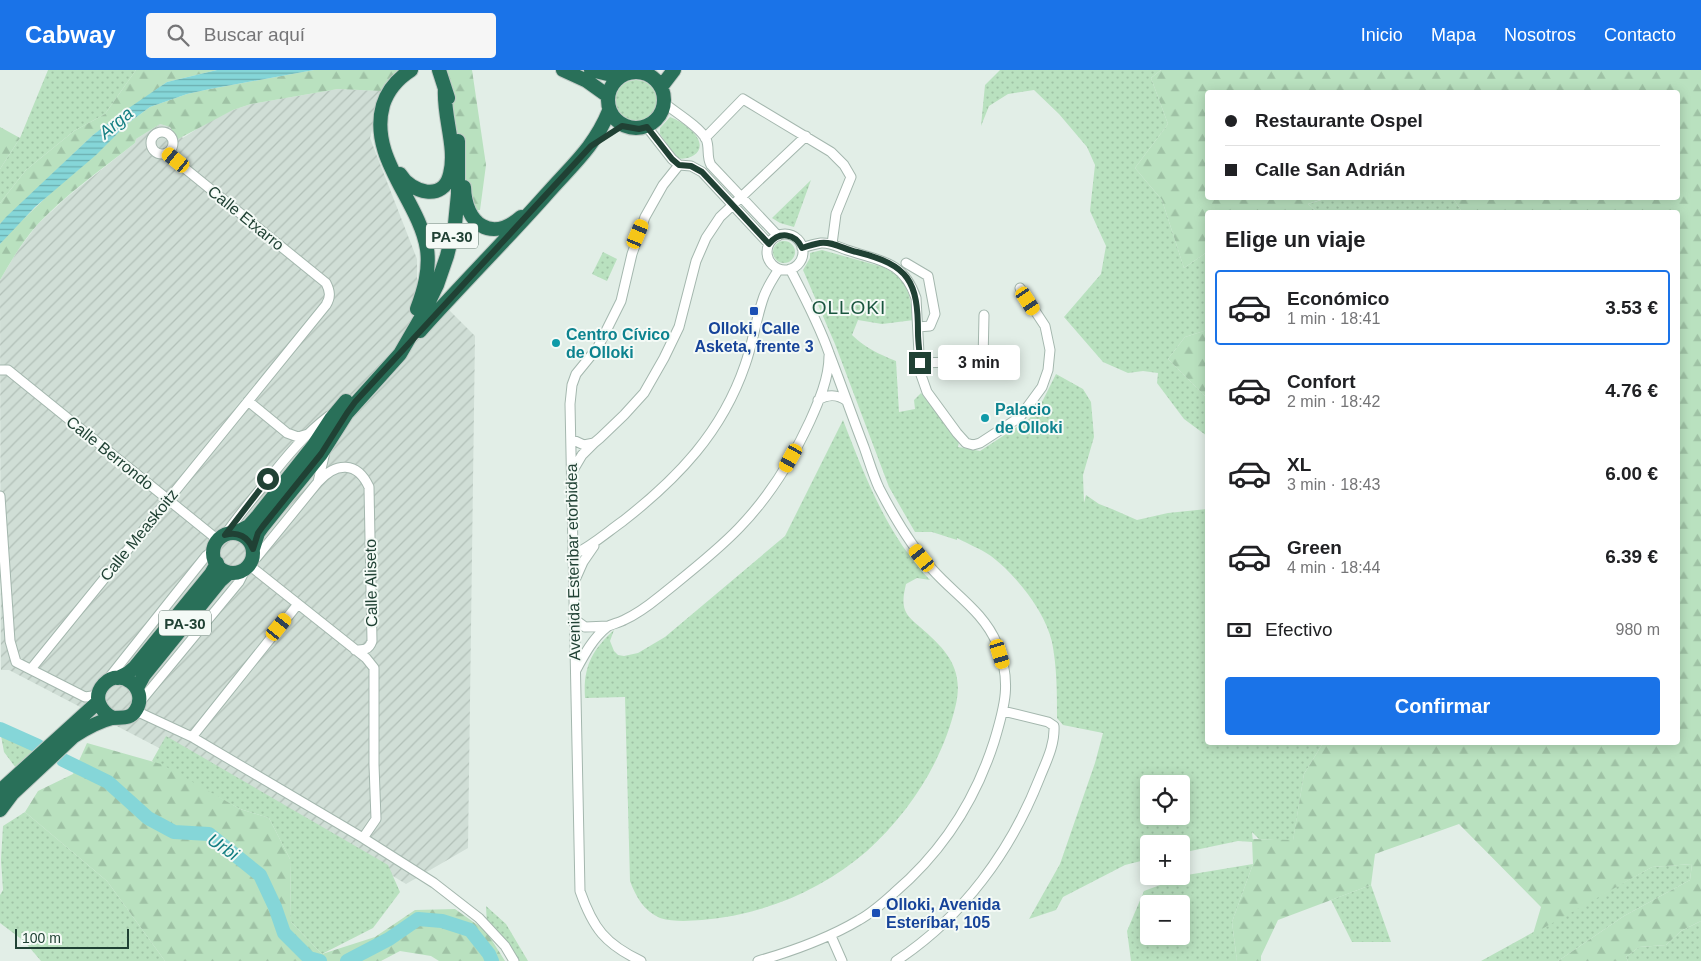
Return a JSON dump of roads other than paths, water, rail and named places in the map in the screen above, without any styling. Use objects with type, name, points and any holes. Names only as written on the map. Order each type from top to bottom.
[{"type":"highway","points":[[411,70],[389,98],[384,124],[385,136],[402,178],[414,188],[426,192],[432,192],[443,186],[450,176],[452,159],[442,78]]},
{"type":"highway","points":[[397,351],[415,315],[427,277],[427,249],[419,224],[388,160],[382,142],[380,127],[385,98],[400,77],[411,70]]},
{"type":"highway","points":[[563,70],[586,81],[608,96]]},
{"type":"highway","points":[[591,70],[620,76],[633,72],[651,72],[661,87],[664,103],[659,117],[647,127],[639,129],[622,126],[609,111]]},
{"type":"highway","points":[[661,87],[674,70]]},
{"type":"highway","points":[[397,351],[527,217],[591,146],[602,128],[609,111],[608,96],[610,89],[620,76]]},
{"type":"highway","name":"PA-30","points":[[250,560],[258,533],[326,446],[347,413],[417,324],[437,285],[455,224],[458,194],[458,141],[442,78]]},
{"type":"highway","points":[[591,146],[622,126]]},
{"type":"highway","points":[[458,141],[464,166],[464,195],[468,211],[477,224],[487,229],[499,228],[514,223],[544,196]]},
{"type":"highway","name":"PA-30","points":[[0,791],[98,698],[100,690],[112,680],[128,673],[135,667],[211,574],[222,544],[249,526],[314,445],[330,419],[397,351]]},
{"type":"highway","points":[[243,536],[250,542],[250,560],[229,573],[222,544],[243,536]]},
{"type":"highway","name":"PA-30","points":[[138,700],[144,674],[220,581],[229,573]]},
{"type":"highway","points":[[0,810],[12,794],[74,736],[113,718],[126,718],[138,700],[132,682],[126,678],[112,680]]},
{"type":"highway","points":[[98,698],[102,711],[113,718]]},
{"type":"street","points":[[705,138],[743,99],[806,136],[838,158],[851,178],[836,214],[832,244]]},
{"type":"street","points":[[664,103],[698,130],[705,138],[711,165],[778,236]]},
{"type":"street","points":[[647,127],[679,165],[691,166],[700,163],[707,153]]},
{"type":"street","points":[[571,473],[582,455],[644,393],[664,358],[678,327],[688,286],[706,238],[720,217],[806,136]]},
{"type":"street","name":"Calle Etxarro","points":[[166,153],[326,283]]},
{"type":"street","name":"Avenida Esteribar etorbidea","points":[[641,961],[622,952],[603,936],[589,916],[580,891],[570,404],[572,385],[576,374],[598,347],[621,301],[634,247],[645,217],[663,185],[679,165]]},
{"type":"street","points":[[691,166],[702,172],[769,244]]},
{"type":"street","points":[[778,236],[795,238],[802,248],[799,263],[790,269],[778,269],[773,266],[767,256],[769,244],[778,236]]},
{"type":"street","points":[[802,248],[821,243],[832,244],[882,260],[892,265],[906,277],[916,298],[920,372],[927,392],[957,433],[966,443],[972,445],[980,443],[1020,417],[1042,387],[1048,370],[1050,350],[1045,326],[1020,288]]},
{"type":"street","points":[[906,263],[928,276],[935,314],[930,326],[918,327]]},
{"type":"street","points":[[573,555],[599,540],[670,481],[690,460],[712,431],[740,380],[752,346],[765,294],[778,269]]},
{"type":"street","points":[[758,961],[789,952],[831,936],[862,919],[906,883],[941,844],[958,821],[975,790],[986,765],[1003,711],[1006,687],[1004,666],[997,643],[977,611],[930,567],[899,525],[878,486],[828,351],[790,269]]},
{"type":"street","name":"Calle Measkoitz","points":[[31,669],[326,304],[330,294],[326,283]]},
{"type":"street","points":[[920,363],[983,361],[984,315]]},
{"type":"street","points":[[574,619],[585,627],[608,626],[637,614],[699,564],[739,528],[781,475],[801,440],[825,381],[829,362],[828,351]]},
{"type":"street","name":"Calle Berrondo","points":[[0,370],[8,370],[222,544]]},
{"type":"street","points":[[818,400],[834,395],[840,396],[847,401]]},
{"type":"street","points":[[248,401],[287,433],[298,437],[308,434]]},
{"type":"street","points":[[222,544],[237,517],[291,452],[308,434],[339,409]]},
{"type":"street","points":[[570,439],[584,446],[594,443]]},
{"type":"street","points":[[326,446],[318,482],[257,557],[250,560],[239,582],[138,700],[192,737],[363,838],[434,883],[479,918],[505,946],[514,961]]},
{"type":"street","name":"Calle Aliseto","points":[[318,482],[326,473],[344,467],[358,472],[365,478],[369,487],[372,640],[370,647],[365,650],[355,650]]},
{"type":"street","points":[[0,496],[10,642],[16,662],[84,697],[98,698]]},
{"type":"street","points":[[572,536],[578,542],[584,543],[599,540]]},
{"type":"street","points":[[574,582],[583,562],[599,540]]},
{"type":"street","points":[[250,560],[298,604],[355,650]]},
{"type":"street","points":[[192,737],[298,604]]},
{"type":"street","points":[[576,670],[591,644],[608,626]]},
{"type":"street","name":"Calle Aliseto","points":[[355,650],[372,664],[374,672],[376,819],[363,838]]},
{"type":"street","points":[[896,961],[958,910],[998,862],[1032,800],[1055,738],[1054,726],[1048,722],[1003,711]]},
{"type":"street","points":[[831,936],[842,961]]},
{"type":"water","name":"Arga","points":[[217,70],[314,70],[187,94],[150,107],[127,124],[96,155],[35,207],[0,244],[0,224],[93,135],[167,82]]},
{"type":"waterway","name":"Urbi","points":[[0,729],[38,746]]},
{"type":"waterway","name":"Urbi","points":[[63,760],[108,782],[148,818],[174,832],[209,834],[260,875],[275,907],[284,933],[309,958],[320,961]]},
{"type":"waterway","name":"Urbi","points":[[347,961],[389,939],[418,919],[442,921],[470,930],[489,954],[492,961]]},
{"type":"place","name":"Olloki, Calle Asketa, frente 3","points":[[754,311]]},
{"type":"place","name":"Centro Cívico de Olloki","points":[[556,343]]},
{"type":"place","name":"Palacio de Olloki","points":[[985,418]]},
{"type":"place","name":"Olloki, Avenida Esteríbar, 105","points":[[876,913]]},
{"type":"district","name":"OLLOKI","points":[[849,307]]}]
